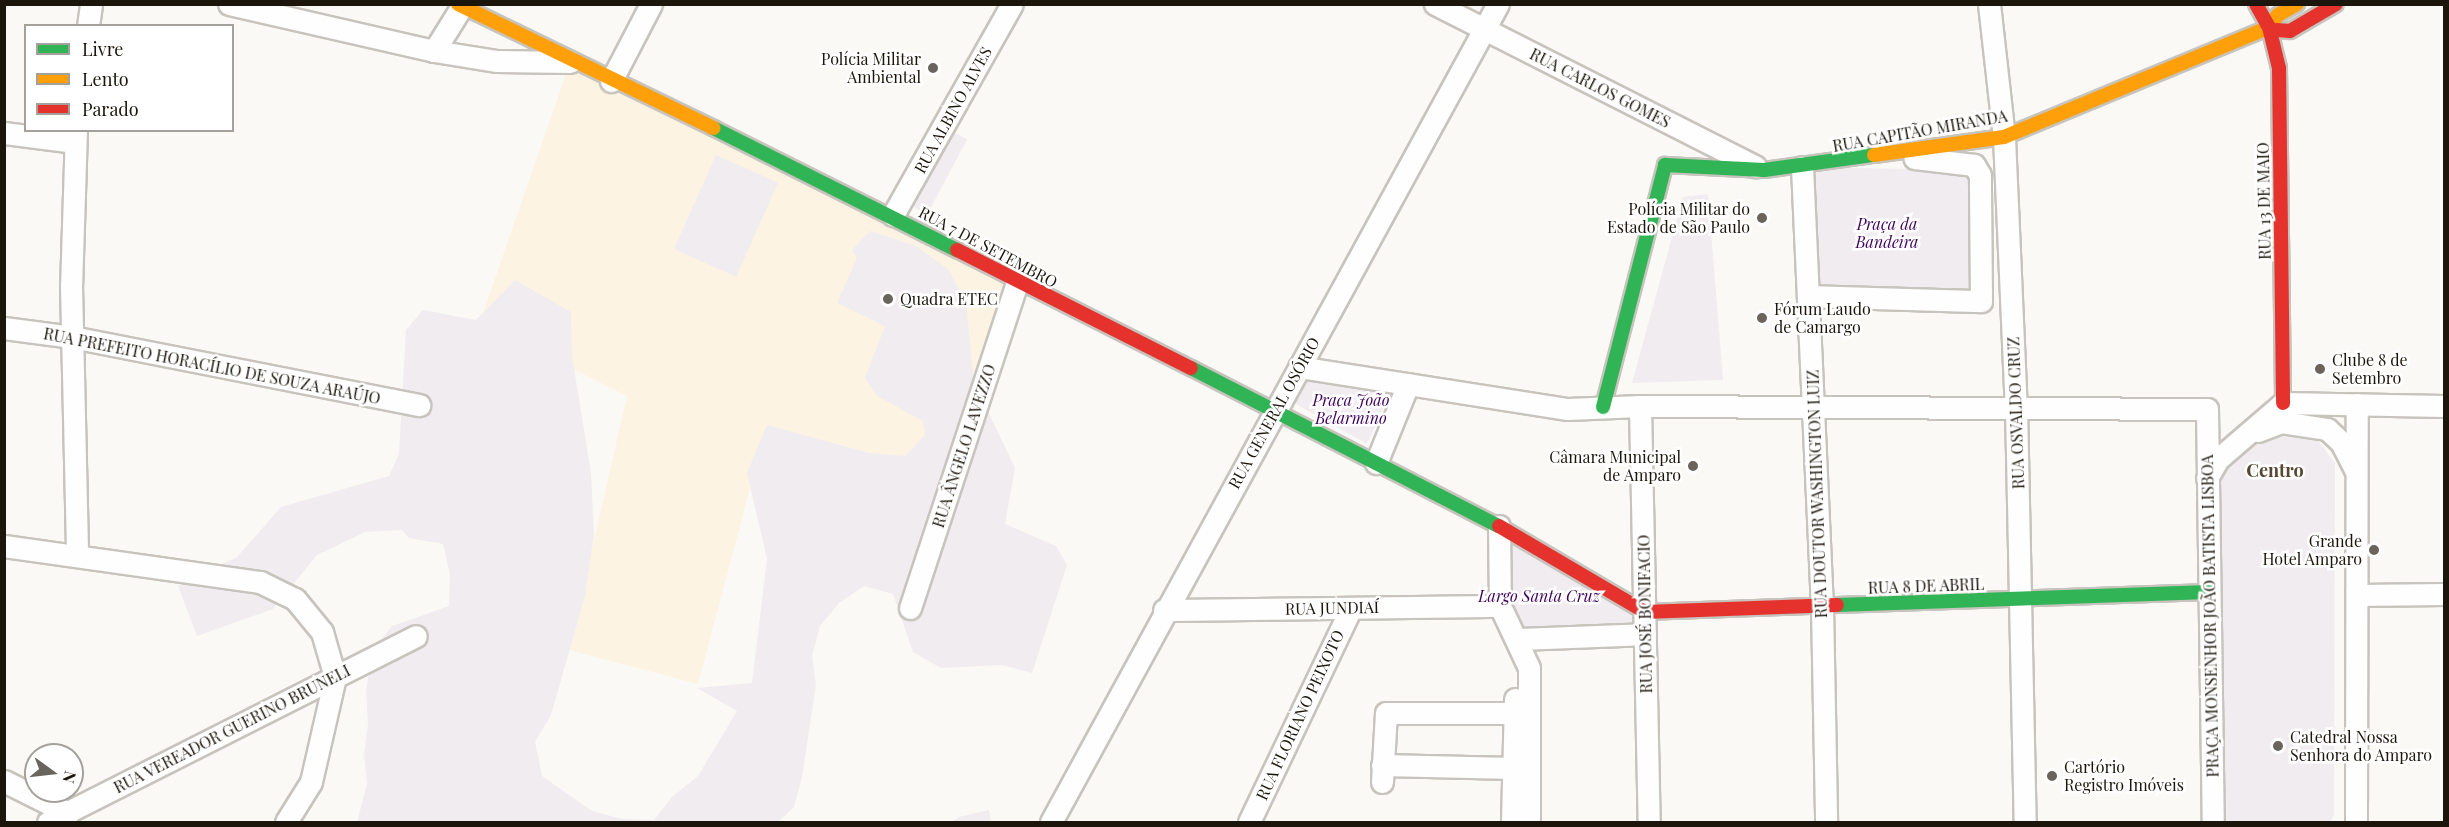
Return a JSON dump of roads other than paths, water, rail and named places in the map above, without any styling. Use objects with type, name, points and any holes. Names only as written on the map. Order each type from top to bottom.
[{"type":"street","points":[[88,24],[91,4]]},
{"type":"street","points":[[229,4],[434,51],[497,61],[570,62]]},
{"type":"street","points":[[611,81],[651,4]]},
{"type":"street","name":"RUA ALBINO ALVES","points":[[893,215],[1012,4]]},
{"type":"street","name":"RUA CARLOS GOMES","points":[[1435,4],[1764,170]]},
{"type":"street","name":"RUA GENERAL OSÓRIO","points":[[1051,822],[1164,610],[1498,4]]},
{"type":"street","name":"RUA OSVALDO CRUZ","points":[[1989,4],[2004,137],[2016,407],[2022,599],[2025,822]]},
{"type":"street","name":"RUA 13 DE MAIO","points":[[2256,4],[2269,27],[2279,68],[2283,403]]},
{"type":"street","name":"RUA CAPITÃO MIRANDA","points":[[1603,407],[1665,165],[1764,170],[1802,167],[2004,137],[2269,27],[2278,15],[2297,4]]},
{"type":"street","name":"RUA CAPITÃO MIRANDA","points":[[2269,27],[2290,31],[2336,4]]},
{"type":"street","points":[[434,51],[461,5]]},
{"type":"street","name":"RUA 7 DE SETEMBRO","points":[[461,5],[570,62],[893,215],[1017,283],[1276,410],[1499,526]]},
{"type":"street","points":[[4,133],[75,136],[72,337],[77,556]]},
{"type":"street","points":[[1808,297],[1981,301],[1980,175],[1974,165],[1892,154]]},
{"type":"street","name":"RUA DOUTOR WASHINGTON LUIZ","points":[[1802,167],[1815,407],[1826,822]]},
{"type":"street","name":"RUA ÂNGELO LAVEZZO","points":[[910,608],[1017,283]]},
{"type":"street","name":"RUA PREFEITO HORACÍLIO DE SOUZA ARAÚJO","points":[[4,328],[72,337],[419,405]]},
{"type":"street","points":[[1299,367],[1568,409],[1641,406],[2016,407]]},
{"type":"street","points":[[1376,463],[1408,384]]},
{"type":"street","points":[[2207,478],[2218,459],[2250,434],[2283,403],[2445,406]]},
{"type":"street","points":[[2356,822],[2357,404]]},
{"type":"street","name":"RUA JOSÉ BONIFACIO","points":[[1641,406],[1648,822]]},
{"type":"street","name":"PRAÇA MONSENHOR JOÃO BATISTA LISBOA","points":[[2016,407],[2207,409],[2213,822]]},
{"type":"street","points":[[2250,434],[2281,422],[2327,429],[2341,442],[2357,473]]},
{"type":"street","points":[[1499,526],[1645,612]]},
{"type":"street","points":[[1499,526],[1500,606],[1529,668],[1529,822]]},
{"type":"street","points":[[4,546],[260,582],[295,599],[322,632],[335,677],[311,782],[285,822]]},
{"type":"street","name":"RUA 8 DE ABRIL","points":[[1645,612],[2209,592]]},
{"type":"street","points":[[2358,594],[2445,594]]},
{"type":"street","name":"RUA JUNDIAÍ","points":[[1164,610],[1500,606]]},
{"type":"street","name":"RUA FLORIANO PEIXOTO","points":[[1249,822],[1351,608]]},
{"type":"street","points":[[1517,639],[1646,634]]},
{"type":"street","name":"RUA VEREADOR GUERINO BRUNELI","points":[[48,822],[416,636]]},
{"type":"street","points":[[1512,822],[1517,639]]},
{"type":"street","points":[[1513,768],[1382,774],[1386,713],[1514,712]]},
{"type":"street","points":[[4,781],[68,813]]},
{"type":"place","name":"Polícia Militar Ambiental","points":[[933,68]]},
{"type":"place","name":"Polícia Militar do Estado de São Paulo","points":[[1762,218]]},
{"type":"place","name":"Quadra ETEC","points":[[888,299]]},
{"type":"place","name":"Fórum Laudo de Camargo","points":[[1762,318]]},
{"type":"place","name":"Clube 8 de Setembro","points":[[2320,369]]},
{"type":"place","name":"Câmara Municipal de Amparo","points":[[1693,466]]},
{"type":"place","name":"Grande Hotel Amparo","points":[[2374,550]]},
{"type":"place","name":"Catedral Nossa Senhora do Amparo","points":[[2278,746]]},
{"type":"place","name":"Cartório Registro Imóveis","points":[[2052,776]]},
{"type":"district","name":"Centro","points":[[2275,470]]},
{"type":"park label","name":"Praça da Bandeira","points":[[1887,233]]},
{"type":"park label","name":"Praça João Belarmino","points":[[1351,409]]},
{"type":"park label","name":"Largo Santa Cruz","points":[[1539,596]]}]
